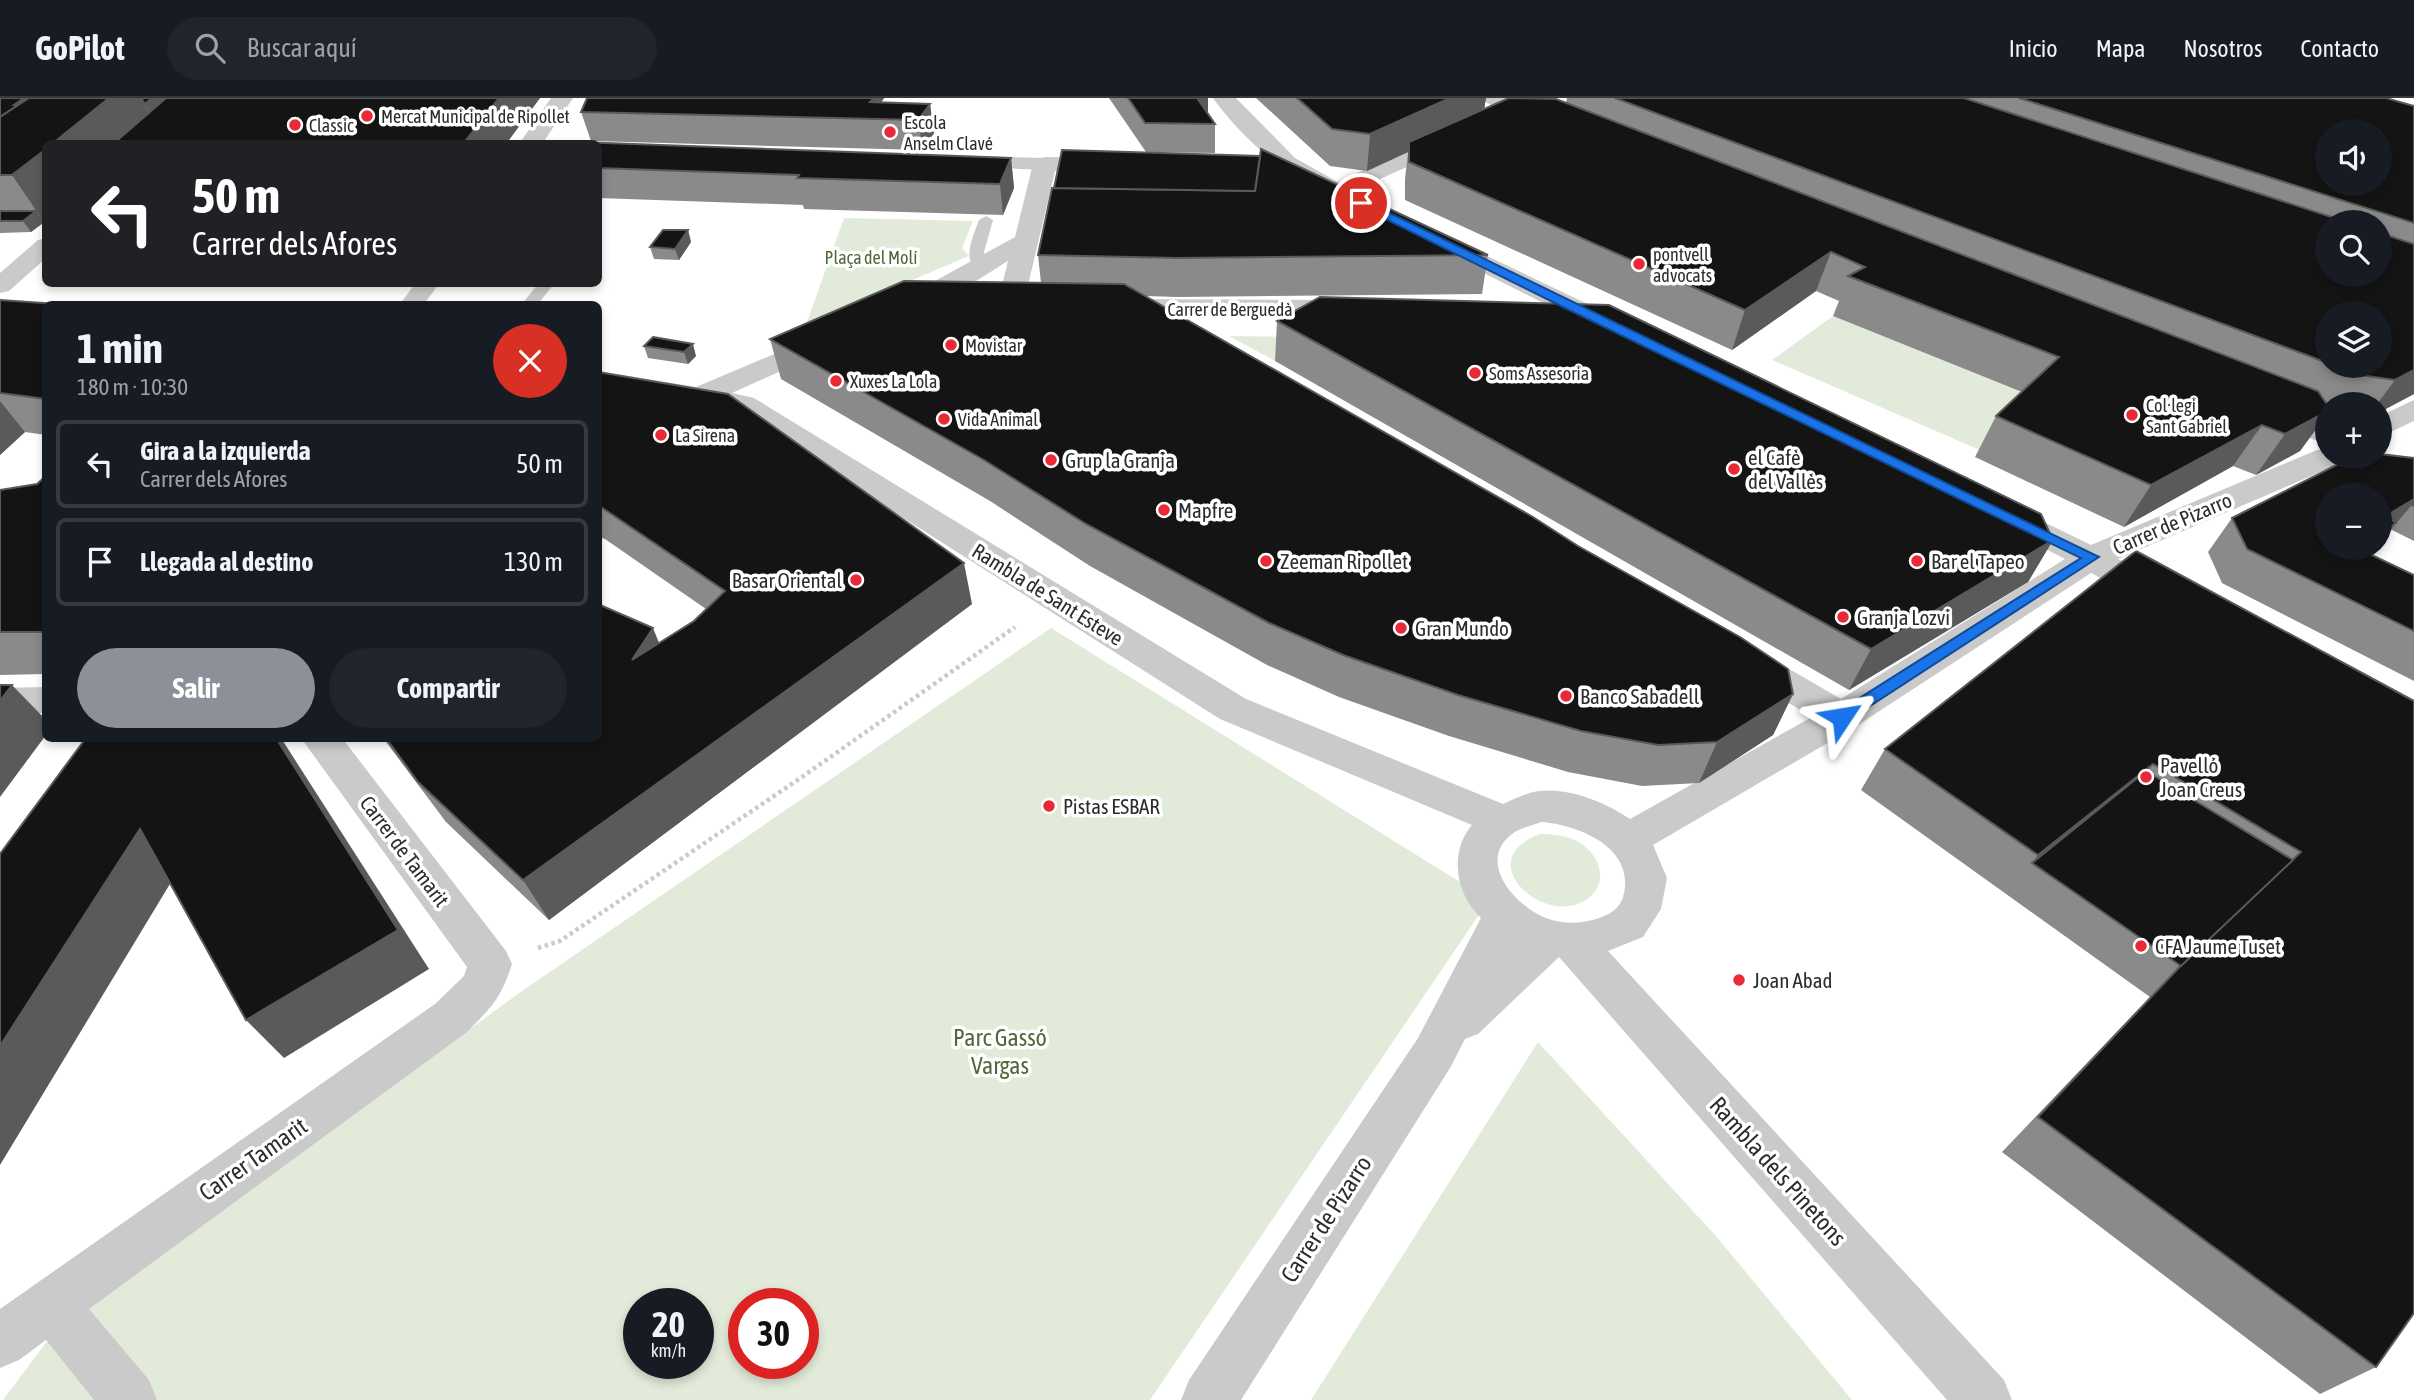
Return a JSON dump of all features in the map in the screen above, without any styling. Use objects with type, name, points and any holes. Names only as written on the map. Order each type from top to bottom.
[{"type":"street","points":[[533,140],[562,98]]},
{"type":"street","points":[[1224,98],[1274,164],[1375,209]]},
{"type":"street","points":[[1338,191],[1503,110],[1567,130]]},
{"type":"street","points":[[948,161],[1139,166]]},
{"type":"street","points":[[916,300],[1025,303],[1027,240],[1045,164]]},
{"type":"street","points":[[1411,228],[1633,337]]},
{"type":"street","points":[[878,317],[981,267],[1027,240]]},
{"type":"street","points":[[0,286],[42,249]]},
{"type":"street","name":"Carrer de Berguedà","points":[[1092,306],[1159,309],[1379,308]]},
{"type":"street","points":[[1516,307],[1571,307]]},
{"type":"street","points":[[1159,309],[1207,338]]},
{"type":"street","points":[[699,397],[852,328]]},
{"type":"street","name":"Rambla de Sant Esteve","points":[[602,381],[744,404],[1233,709],[1499,819]]},
{"type":"street","points":[[2250,405],[2315,431]]},
{"type":"street","points":[[2392,421],[2414,409]]},
{"type":"street","name":"Carrer de Pizarro","points":[[1628,840],[1842,717],[2092,557],[2315,463]]},
{"type":"street","points":[[1980,504],[2092,557],[2187,608]]},
{"type":"street","points":[[1722,646],[1842,717]]},
{"type":"street","points":[[0,701],[42,700]]},
{"type":"street","name":"Carrer de Tamarit","points":[[323,742],[490,964]]},
{"type":"street","points":[[1540,806],[1564,807],[1588,814],[1609,825],[1628,840],[1642,862],[1647,886],[1642,909],[1626,927],[1602,939],[1561,940],[1526,930],[1504,916],[1489,900],[1478,877],[1477,855],[1483,835],[1499,819],[1518,810],[1540,806]]},
{"type":"street","name":"Carrer de Pizarro","points":[[1209,1400],[1443,1038],[1504,916]]},
{"type":"street","name":"Carrer de Pizarro","points":[[1443,1038],[1561,940]]},
{"type":"street","name":"Rambla dels Pinetons","points":[[1561,940],[1984,1400]]},
{"type":"street","name":"Carrer Tamarit","points":[[0,1341],[451,1018],[482,987],[490,964]]},
{"type":"street","points":[[50,1303],[129,1400]]},
{"type":"lane","points":[[981,267],[975,252],[986,219]]},
{"type":"lane","points":[[532,301],[544,287]]},
{"type":"path","points":[[559,941],[802,777],[1055,598]]},
{"type":"green space","name":"Plaça del Molí","points":[[844,218],[973,221],[962,248],[969,256],[806,325]]},
{"type":"green space","points":[[1833,316],[2037,398],[1982,451],[1772,360]]},
{"type":"green space","points":[[1229,336],[1318,337],[1275,361]]},
{"type":"green space","name":"Parc Gassó Vargas","points":[[1051,628],[1489,900],[1150,1400],[3,1400],[57,1328],[525,989]]},
{"type":"green space","points":[[1540,834],[1559,835],[1577,841],[1597,861],[1600,870],[1598,887],[1584,901],[1567,906],[1550,905],[1533,897],[1520,886],[1512,873],[1511,859],[1520,845]]},
{"type":"green space","points":[[1538,1042],[1715,1235],[1852,1400],[1311,1400]]},
{"type":"building","points":[[0,98],[24,98],[14,105],[19,105],[0,117]]},
{"type":"building","points":[[29,98],[109,98],[57,140],[42,140],[42,152],[12,175],[0,175],[0,117]]},
{"type":"building","points":[[141,98],[152,98],[145,104]]},
{"type":"building","name":"Mercat Municipal de Ripollet","points":[[166,98],[499,98],[466,140],[118,140]]},
{"type":"building","points":[[587,98],[874,98],[870,102],[930,104],[918,120],[581,112]]},
{"type":"building","points":[[1128,98],[1197,98],[1215,124],[1145,123]]},
{"type":"building","points":[[1297,98],[1450,98],[1370,134],[1332,129]]},
{"type":"building","points":[[1509,98],[1556,99],[2318,391],[2315,392],[2315,418],[2285,434],[2262,425],[2151,485],[1996,416],[2059,357],[1848,276],[1865,267],[1831,252],[1745,310],[1409,162],[1409,142]]},
{"type":"building","points":[[1615,98],[1964,98],[2315,212],[2315,287],[2392,287],[2392,237],[2414,244],[2414,370],[2395,380],[2381,378],[2392,378],[2392,301],[2315,301],[2315,358]]},
{"type":"building","points":[[2019,98],[2386,98],[2414,106],[2414,223],[2392,216],[2392,210],[2373,210],[2329,196],[2392,196],[2392,119],[2315,119],[2315,192]]},
{"type":"building","points":[[602,143],[1011,158],[1000,184],[797,178],[799,175],[602,168]]},
{"type":"building","points":[[1261,149],[1488,255],[1177,258],[1038,255],[1052,188],[1255,191]]},
{"type":"building","points":[[1062,150],[1260,156],[1255,191],[1054,188]]},
{"type":"building","points":[[0,211],[36,211],[23,221],[0,221]]},
{"type":"building","points":[[663,230],[688,230],[675,249],[650,247]]},
{"type":"building","points":[[904,281],[1124,284],[1740,637],[1788,669],[1793,694],[1717,742],[1658,745],[1581,731],[1458,695],[1343,655],[1269,623],[1086,524],[984,460],[770,339]]},
{"type":"building","points":[[1320,297],[1609,305],[2041,514],[2053,540],[1871,649],[1277,321]]},
{"type":"building","points":[[0,300],[42,303],[42,398],[0,393]]},
{"type":"building","points":[[653,337],[693,344],[684,352],[644,346]]},
{"type":"building","points":[[602,373],[728,394],[964,563],[523,880],[418,782],[389,742],[602,742],[602,606],[653,628],[632,660],[694,621],[725,591],[602,508]]},
{"type":"building","points":[[2392,455],[2414,458],[2414,499],[2392,512],[2392,483],[2315,483],[2315,560],[2382,560],[2414,575],[2414,631],[2247,549],[2232,518],[2328,469],[2392,469]]},
{"type":"building","points":[[42,480],[42,632],[0,632],[0,490],[37,484]]},
{"type":"building","points":[[2136,551],[2414,701],[2414,1313],[2376,1367],[2038,1117],[2188,958],[2301,852],[2153,764],[2038,855],[1885,749]]},
{"type":"building","points":[[0,685],[12,685],[0,701]]},
{"type":"building","points":[[83,742],[279,742],[398,930],[246,1020],[140,829],[0,1046],[0,854]]},
{"type":"building","name":"CFA Jaume Tuset","points":[[2146,771],[2293,860],[2181,966],[2032,863]]},
{"type":"place","name":"Mercat Municipal de Ripollet","points":[[367,116]]},
{"type":"place","name":"Classic","points":[[295,125]]},
{"type":"place","name":"Escola Anselm Clavé","points":[[890,132]]},
{"type":"place","name":"pontvell advocats","points":[[1639,264]]},
{"type":"place","name":"Movistar","points":[[951,345]]},
{"type":"place","name":"Soms Assesoria","points":[[1475,373]]},
{"type":"place","name":"Xuxes La Lola","points":[[836,381]]},
{"type":"place","name":"Col·legi Sant Gabriel","points":[[2132,415]]},
{"type":"place","name":"Vida Animal","points":[[944,419]]},
{"type":"place","name":"La Sirena","points":[[661,435]]},
{"type":"place","name":"Grup la Granja","points":[[1051,460]]},
{"type":"place","name":"el Cafè del Vallès","points":[[1734,469]]},
{"type":"place","name":"Mapfre","points":[[1164,510]]},
{"type":"place","name":"Zeeman Ripollet","points":[[1266,561]]},
{"type":"place","name":"Bar el Tapeo","points":[[1917,561]]},
{"type":"place","name":"Basar Oriental","points":[[856,580]]},
{"type":"place","name":"Granja Lozvi","points":[[1843,617]]},
{"type":"place","name":"Gran Mundo","points":[[1401,628]]},
{"type":"place","name":"Banco Sabadell","points":[[1566,696]]},
{"type":"place","name":"Pavelló Joan Creus","points":[[2146,777]]},
{"type":"place","name":"Pistas ESBAR","points":[[1049,806]]},
{"type":"place","name":"CFA Jaume Tuset","points":[[2141,946]]},
{"type":"place","name":"Joan Abad","points":[[1739,980]]},
{"type":"route","points":[[1361,203],[2092,557],[1842,717]]}]
